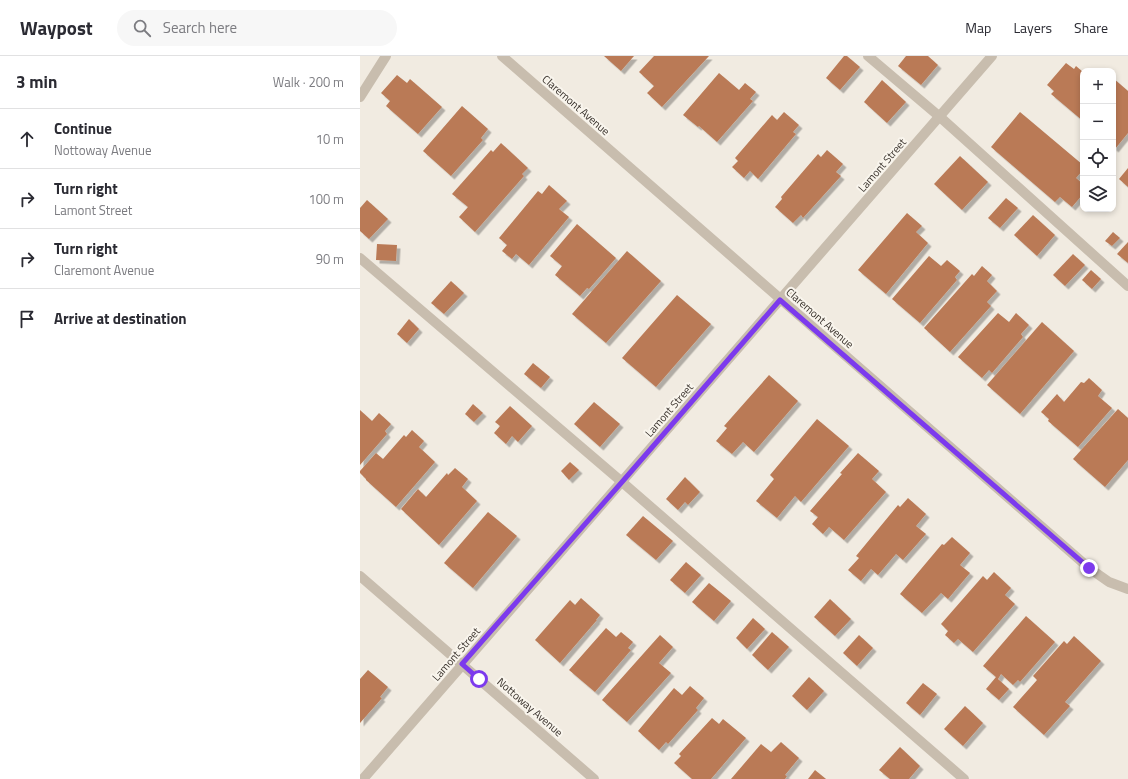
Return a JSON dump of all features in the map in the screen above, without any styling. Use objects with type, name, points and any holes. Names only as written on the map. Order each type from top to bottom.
[{"type":"street","points":[[360,97],[386,56]]},
{"type":"street","name":"Claremont Avenue","points":[[502,56],[1089,568],[1109,582],[1128,589]]},
{"type":"street","points":[[868,56],[940,117],[1128,286]]},
{"type":"street","name":"Lamont Street","points":[[363,779],[992,56]]},
{"type":"street","points":[[360,258],[622,482],[964,779]]},
{"type":"street","name":"Nottoway Avenue","points":[[360,576],[594,779]]},
{"type":"building","points":[[604,56],[634,56],[621,71]]},
{"type":"building","points":[[654,56],[709,56],[662,107],[647,93],[654,86],[639,72]]},
{"type":"building","points":[[844,56],[847,56],[860,67],[840,90],[826,78]]},
{"type":"building","points":[[906,56],[928,56],[938,65],[921,85],[898,66]]},
{"type":"building","points":[[1066,63],[1074,69],[1076,66],[1080,69],[1080,118],[1051,94],[1054,91],[1047,85]]},
{"type":"building","points":[[719,73],[739,90],[745,83],[756,92],[750,99],[753,101],[717,142],[699,126],[698,127],[683,115]]},
{"type":"building","points":[[397,75],[407,83],[410,79],[442,107],[418,134],[386,106],[390,101],[381,93]]},
{"type":"building","points":[[882,80],[906,102],[887,123],[864,102]]},
{"type":"building","points":[[1116,81],[1128,91],[1128,133],[1116,148]]},
{"type":"building","points":[[462,106],[488,129],[481,138],[483,140],[451,176],[423,151]]},
{"type":"building","points":[[784,112],[799,125],[793,132],[796,134],[758,179],[750,171],[744,178],[732,167],[738,161],[735,158],[772,115],[777,120]]},
{"type":"building","points":[[1020,112],[1080,162],[1080,173],[1076,178],[1080,181],[1080,198],[1072,207],[1060,197],[1055,202],[991,147]]},
{"type":"building","points":[[501,143],[528,168],[522,174],[524,176],[475,232],[459,217],[468,207],[452,194],[491,150],[493,152]]},
{"type":"building","points":[[827,150],[843,164],[836,172],[841,176],[803,218],[801,215],[793,223],[775,207],[782,199],[781,197],[818,154],[821,157]]},
{"type":"building","points":[[960,156],[988,182],[962,210],[934,184]]},
{"type":"building","points":[[1128,168],[1128,187],[1119,179]]},
{"type":"building","points":[[549,185],[567,201],[559,209],[569,217],[529,265],[516,254],[512,259],[502,251],[507,245],[499,238],[538,191],[542,194]]},
{"type":"building","points":[[1006,198],[1018,208],[1000,228],[988,218]]},
{"type":"building","points":[[367,200],[388,219],[369,239],[360,231],[360,208]]},
{"type":"building","points":[[907,213],[922,226],[916,232],[928,243],[886,294],[858,270]]},
{"type":"building","points":[[1033,215],[1055,235],[1037,256],[1014,235]]},
{"type":"building","points":[[577,224],[616,258],[589,289],[587,288],[580,296],[555,275],[562,266],[550,256]]},
{"type":"building","points":[[1113,232],[1120,238],[1112,246],[1105,241]]},
{"type":"building","points":[[1128,242],[1128,263],[1117,254]]},
{"type":"building","points":[[377,244],[397,245],[396,261],[376,260]]},
{"type":"building","points":[[627,251],[661,281],[606,343],[572,314]]},
{"type":"building","points":[[1073,254],[1085,265],[1065,286],[1053,275]]},
{"type":"building","points":[[929,256],[941,266],[947,260],[960,271],[955,277],[957,280],[920,323],[892,299]]},
{"type":"building","points":[[982,266],[992,275],[987,281],[997,291],[987,302],[991,306],[950,352],[924,328],[972,274],[974,276]]},
{"type":"building","points":[[1091,270],[1101,279],[1092,289],[1082,280]]},
{"type":"building","points":[[451,281],[464,293],[444,314],[431,303]]},
{"type":"building","points":[[677,295],[711,324],[656,387],[622,358]]},
{"type":"building","points":[[998,313],[1009,322],[1016,313],[1029,325],[1021,334],[1023,337],[992,373],[989,370],[982,378],[958,357]]},
{"type":"building","points":[[409,319],[419,329],[407,343],[397,334]]},
{"type":"building","points":[[1042,322],[1074,351],[1020,414],[987,385]]},
{"type":"building","points":[[533,363],[550,377],[541,388],[524,374]]},
{"type":"building","points":[[769,375],[798,401],[754,452],[743,442],[732,454],[716,441],[727,428],[724,426]]},
{"type":"building","points":[[1089,378],[1102,390],[1098,396],[1112,408],[1078,447],[1048,421],[1049,419],[1041,412],[1057,394],[1064,402],[1081,382],[1084,383]]},
{"type":"building","points":[[594,402],[620,424],[600,447],[574,424]]},
{"type":"building","points":[[473,404],[483,413],[474,422],[465,414]]},
{"type":"building","points":[[510,406],[532,426],[518,442],[512,436],[506,444],[494,433],[500,426],[495,422]]},
{"type":"building","points":[[1118,409],[1128,418],[1128,460],[1105,487],[1073,459]]},
{"type":"building","points":[[360,410],[372,421],[379,413],[391,424],[385,431],[387,434],[360,465]]},
{"type":"building","points":[[817,419],[849,446],[801,502],[795,496],[777,518],[756,501],[774,479],[770,475]]},
{"type":"building","points":[[412,430],[424,441],[419,447],[435,462],[396,507],[366,480],[360,471],[376,453],[383,459],[404,435],[406,437]]},
{"type":"building","points":[[858,453],[879,471],[872,479],[886,492],[844,540],[829,527],[823,534],[812,524],[818,517],[810,511]]},
{"type":"building","points":[[570,462],[579,470],[569,480],[561,471]]},
{"type":"building","points":[[455,468],[468,479],[462,487],[477,501],[439,545],[401,509],[418,489],[426,497],[447,473],[448,475]]},
{"type":"building","points":[[685,477],[700,492],[688,505],[685,502],[678,510],[666,499]]},
{"type":"building","points":[[908,498],[926,514],[916,526],[926,534],[903,560],[896,554],[878,575],[871,569],[861,581],[848,570],[859,558],[856,556],[898,505],[900,507]]},
{"type":"building","points":[[488,512],[517,536],[473,588],[444,563]]},
{"type":"building","points":[[643,516],[673,541],[656,560],[626,535]]},
{"type":"building","points":[[952,537],[970,553],[960,565],[970,573],[948,599],[941,593],[922,613],[900,594],[942,544],[944,545]]},
{"type":"building","points":[[686,562],[701,575],[685,593],[670,580]]},
{"type":"building","points":[[994,572],[1011,588],[1005,595],[1015,604],[973,652],[958,639],[954,643],[945,635],[948,631],[941,624],[983,576],[987,580]]},
{"type":"building","points":[[709,583],[731,601],[714,621],[692,602]]},
{"type":"building","points":[[581,598],[600,615],[560,663],[535,640],[570,600],[575,605]]},
{"type":"building","points":[[830,599],[851,619],[835,636],[814,617]]},
{"type":"building","points":[[1026,616],[1055,642],[1020,682],[1018,680],[1013,685],[1001,674],[998,679],[1009,689],[999,700],[986,689],[996,677],[983,666]]},
{"type":"building","points":[[753,618],[765,629],[747,649],[736,638]]},
{"type":"building","points":[[606,628],[616,637],[621,632],[633,642],[628,648],[631,650],[595,692],[569,670]]},
{"type":"building","points":[[772,632],[789,647],[768,670],[752,655]]},
{"type":"building","points":[[660,635],[673,647],[659,663],[671,673],[627,722],[602,700]]},
{"type":"building","points":[[859,635],[873,648],[857,666],[843,653]]},
{"type":"building","points":[[1074,636],[1101,661],[1065,702],[1070,706],[1044,735],[1013,707],[1037,680],[1033,676],[1064,641],[1067,644]]},
{"type":"building","points":[[368,670],[388,687],[380,697],[382,698],[360,723],[360,679]]},
{"type":"building","points":[[809,677],[824,691],[807,710],[792,696]]},
{"type":"building","points":[[923,683],[937,694],[920,715],[906,703]]},
{"type":"building","points":[[690,686],[704,698],[696,708],[698,710],[668,744],[666,742],[659,750],[638,731],[674,688],[682,695]]},
{"type":"building","points":[[965,706],[983,723],[963,746],[944,729]]},
{"type":"building","points":[[712,718],[719,724],[723,719],[746,738],[711,779],[692,779],[674,763],[681,756],[679,754]]},
{"type":"building","points":[[781,742],[799,758],[785,775],[787,776],[785,779],[731,779],[761,744],[771,752]]},
{"type":"building","points":[[900,747],[920,766],[909,779],[890,779],[879,770]]},
{"type":"building","points":[[815,770],[826,779],[808,779]]},
{"type":"route","points":[[479,679],[462,664],[780,300],[1089,568]]}]
